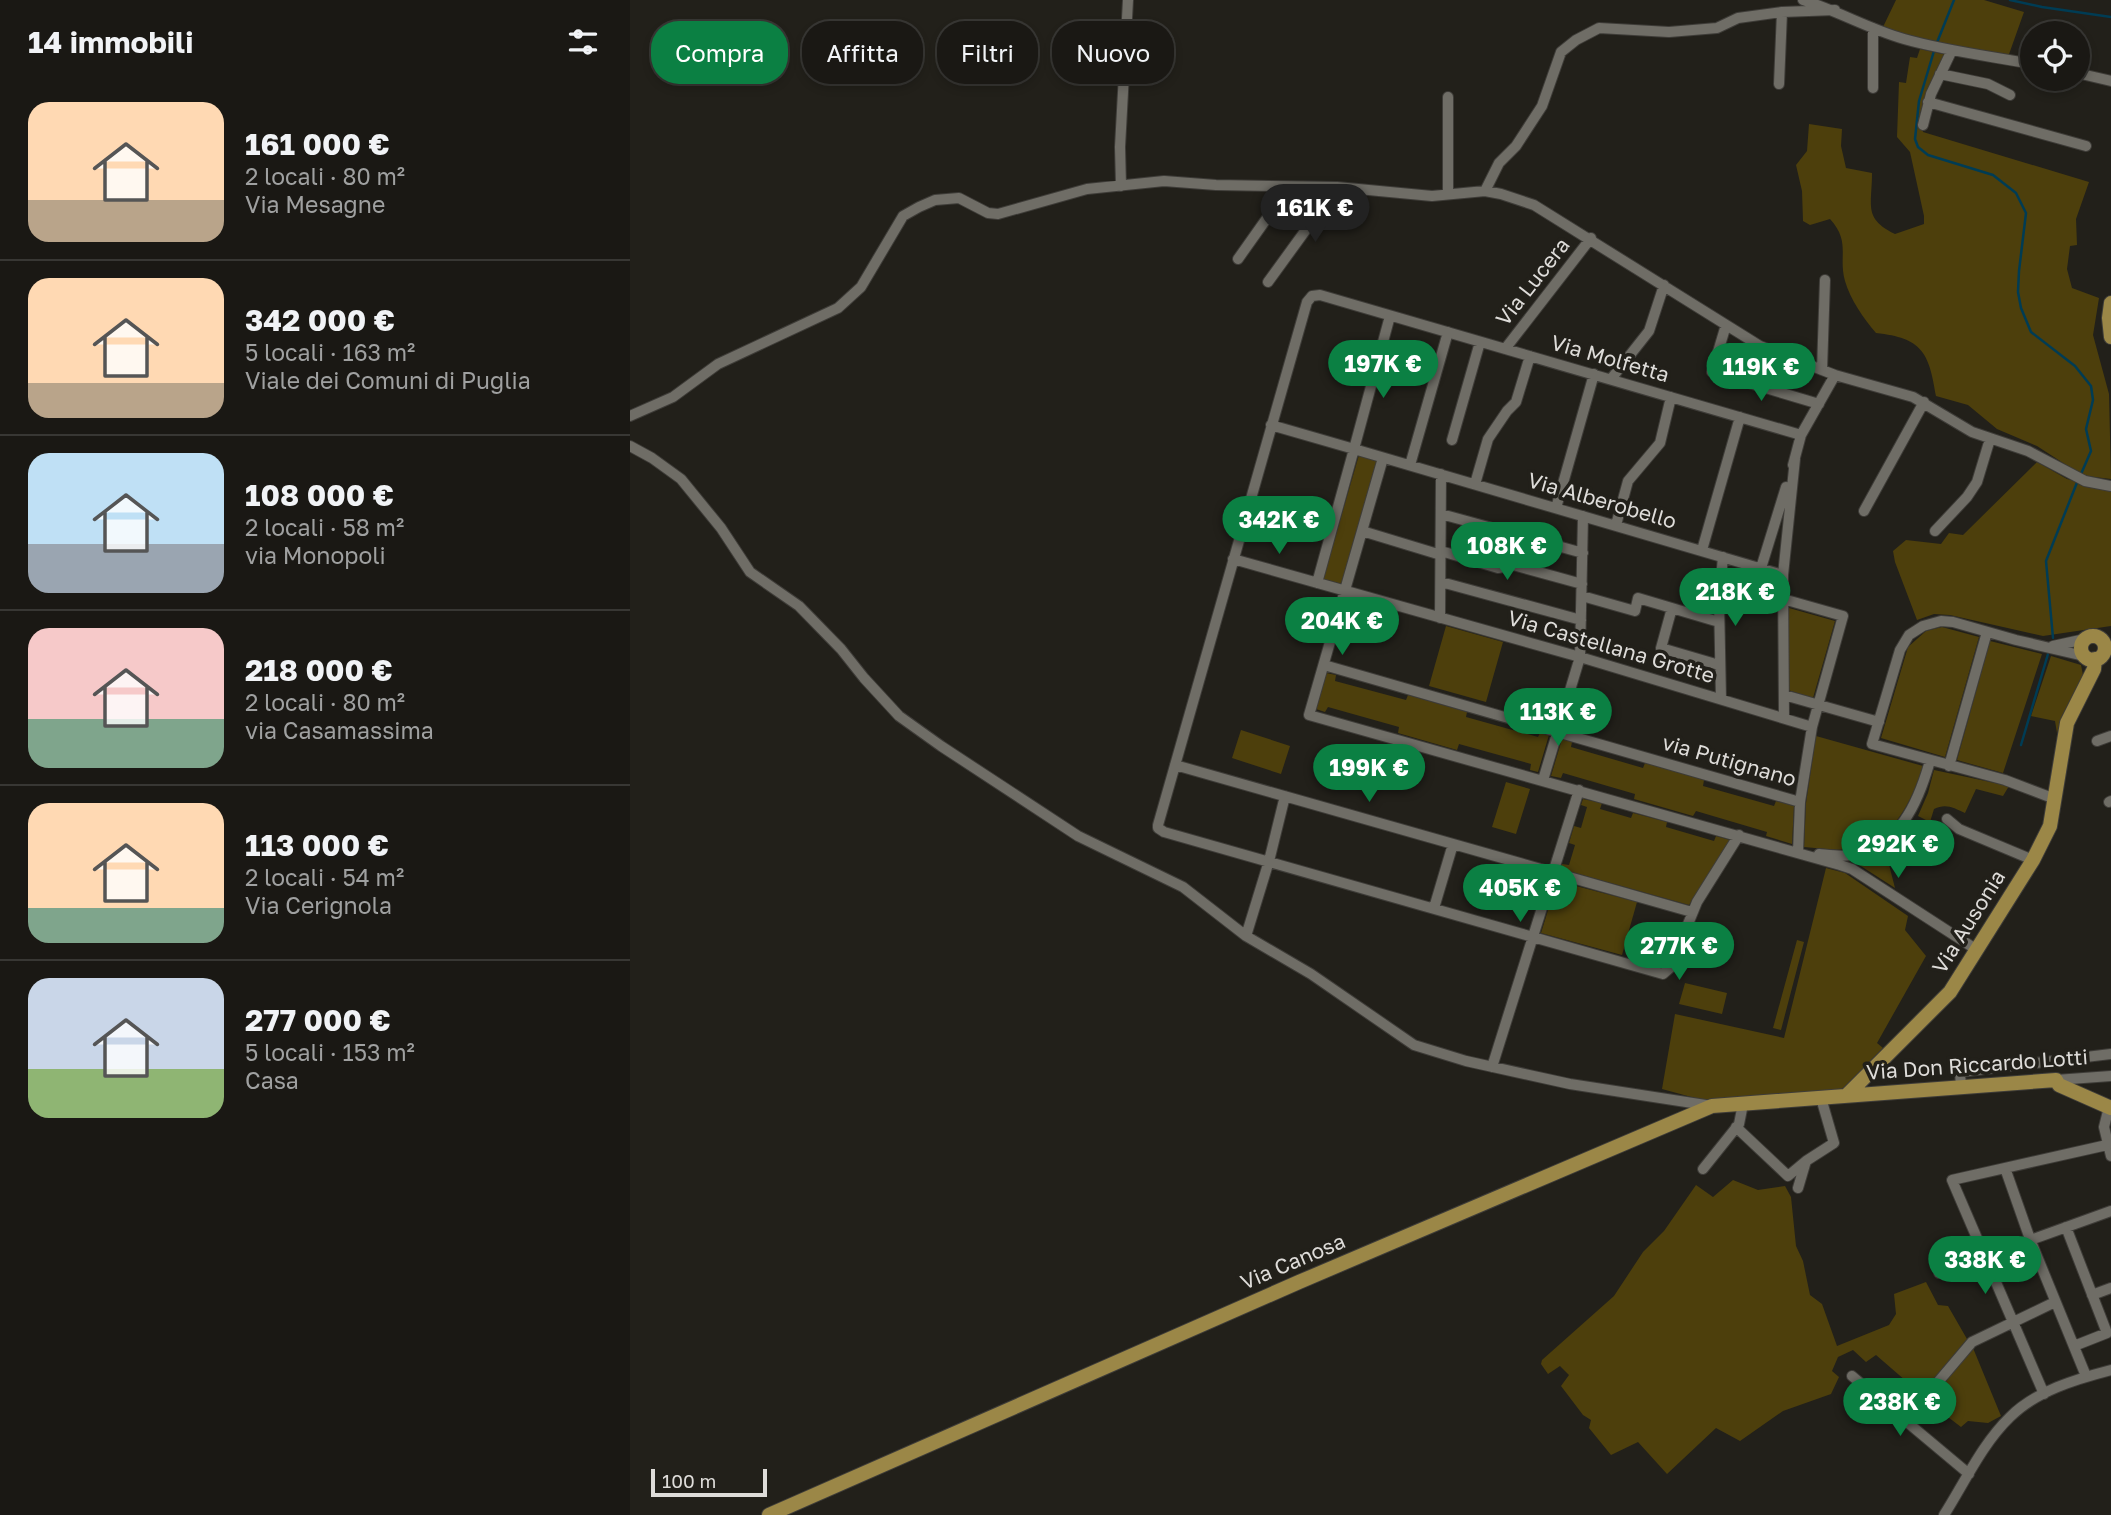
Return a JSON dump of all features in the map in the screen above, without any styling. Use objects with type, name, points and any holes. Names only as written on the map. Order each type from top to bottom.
[{"type":"main road","points":[[2111,303],[2111,337]]},
{"type":"main road","name":"Via Ausonia","points":[[1846,1096],[1950,992],[2033,860],[2050,826],[2067,723],[2094,669],[2098,646]]},
{"type":"main road","points":[[2056,1080],[2059,1085],[2110,1108]]},
{"type":"main road","name":"Via Don Riccardo Lotti","points":[[1846,1096],[2056,1080]]},
{"type":"main road","name":"Via Canosa","points":[[769,1515],[1299,1282],[1712,1106],[1846,1096]]},
{"type":"street","points":[[1121,186],[1120,147],[1128,0]]},
{"type":"street","points":[[1803,0],[1835,10],[1904,39],[2020,62]]},
{"type":"street","points":[[1485,191],[1499,163],[1516,146],[1542,106],[1561,52],[1576,40],[1599,28],[1669,32],[1717,28],[1738,18],[1782,12],[1835,10]]},
{"type":"street","points":[[1779,84],[1782,12]]},
{"type":"street","points":[[1873,28],[1873,88]]},
{"type":"street","points":[[1923,125],[1928,102],[1952,50]]},
{"type":"street","points":[[1940,74],[1988,84],[2010,95]]},
{"type":"street","points":[[2090,76],[2111,81]]},
{"type":"street","points":[[1448,97],[1448,193]]},
{"type":"street","points":[[1928,102],[2086,146]]},
{"type":"street","points":[[630,416],[673,397],[718,364],[838,308],[861,287],[904,216],[935,200],[959,198],[988,213],[999,214],[1066,194],[1164,181],[1216,185],[1337,187],[1432,195],[1485,191],[1534,205],[1591,238],[1760,346],[1835,376],[1880,386],[1924,402],[1957,425],[2028,451],[2085,481],[2111,486]]},
{"type":"street","points":[[1238,259],[1289,187]]},
{"type":"street","points":[[1268,282],[1337,187]]},
{"type":"street","name":"Via Lucera","points":[[1505,349],[1591,238]]},
{"type":"street","points":[[1822,370],[1825,280]]},
{"type":"street","points":[[1611,379],[1649,331],[1664,285]]},
{"type":"street","name":"Via Molfetta","points":[[1271,425],[1307,302],[1312,296],[1320,295],[1801,435]]},
{"type":"street","points":[[1317,583],[1390,316]]},
{"type":"street","points":[[1726,325],[1712,372],[1819,404]]},
{"type":"street","points":[[1410,465],[1448,332]]},
{"type":"street","points":[[1452,440],[1480,342]]},
{"type":"street","points":[[1475,484],[1488,439],[1516,402],[1530,356]]},
{"type":"street","points":[[1556,508],[1594,374]]},
{"type":"street","points":[[1762,568],[1801,435],[1835,376]]},
{"type":"street","points":[[1616,526],[1628,481],[1660,443],[1671,397]]},
{"type":"street","points":[[1864,511],[1924,402]]},
{"type":"street","points":[[1702,550],[1740,417]]},
{"type":"street","points":[[1271,425],[1158,828],[1164,832],[1663,974],[1670,968],[1692,912],[1739,835]]},
{"type":"street","name":"Via Alberobello","points":[[1271,425],[1783,575]]},
{"type":"street","points":[[1935,531],[1967,498],[1977,482],[1990,439]]},
{"type":"street","points":[[630,446],[681,479],[721,528],[750,572],[799,606],[841,649],[863,678],[899,716],[1078,836],[1183,887],[1246,936],[1311,974],[1414,1045],[1439,1054],[1570,1084],[1712,1106]]},
{"type":"street","points":[[1383,458],[1309,715],[1852,869],[1977,950]]},
{"type":"street","points":[[1784,718],[1783,575],[1794,459]]},
{"type":"street","points":[[1440,618],[1441,474]]},
{"type":"street","points":[[1441,514],[1583,553]]},
{"type":"street","points":[[1544,780],[1580,657],[1583,516]]},
{"type":"street","points":[[1362,531],[1498,568],[1513,565],[1582,584]]},
{"type":"street","points":[[1721,699],[1719,622],[1723,557]]},
{"type":"street","name":"Via Castellana Grotte","points":[[1233,559],[1580,657],[1812,727]]},
{"type":"street","points":[[1441,582],[1581,620]]},
{"type":"street","points":[[1582,596],[1635,611],[1638,598],[1719,622]]},
{"type":"street","points":[[1783,599],[1843,616],[1812,727],[1800,802],[1798,852]]},
{"type":"street","points":[[1672,608],[1661,648],[1719,665]]},
{"type":"street","points":[[2055,799],[2005,779],[1872,744],[1900,650],[1913,631],[1928,624],[1941,621],[2047,647],[2098,646]]},
{"type":"street","points":[[1949,766],[1987,632]]},
{"type":"street","points":[[2047,647],[2070,644],[2098,646]]},
{"type":"street","name":"via Putignano","points":[[1324,665],[1800,802]]},
{"type":"street","points":[[1784,695],[1879,722]]},
{"type":"street","points":[[2097,741],[2111,736]]},
{"type":"street","points":[[1798,852],[1852,855],[1881,843],[1904,823],[1911,812],[1930,761]]},
{"type":"street","points":[[1175,765],[1692,912]]},
{"type":"street","points":[[1492,1067],[1579,790]]},
{"type":"street","points":[[1246,936],[1285,796]]},
{"type":"street","points":[[1947,819],[1959,829],[2033,860]]},
{"type":"street","points":[[1434,908],[1453,844]]},
{"type":"street","points":[[1961,1087],[1960,1072],[2111,1054]]},
{"type":"street","name":"Via Don Riccardo Lotti","points":[[2056,1080],[2111,1076]]},
{"type":"street","points":[[1736,1127],[1788,1176],[1834,1143],[1821,1098]]},
{"type":"street","points":[[1703,1169],[1736,1127],[1743,1104]]},
{"type":"street","points":[[2044,1394],[1952,1181],[2005,1168],[2109,1151],[2104,1127],[2110,1108]]},
{"type":"street","points":[[1798,1188],[1806,1161]]},
{"type":"street","points":[[2005,1168],[2030,1239],[2086,1376]]},
{"type":"street","points":[[1939,1273],[2111,1211]]},
{"type":"street","points":[[2066,1227],[2107,1333],[2074,1346]]},
{"type":"street","points":[[2092,1295],[2111,1288]]},
{"type":"street","points":[[1905,1421],[1972,1342],[2055,1302]]},
{"type":"street","points":[[1944,1515],[2000,1427],[2028,1402],[2086,1376],[2111,1370]]},
{"type":"street","points":[[1852,1376],[1969,1475]]},
{"type":"shaded area","points":[[1896,0],[1984,0],[2024,12],[2008,57],[1926,41],[1883,27]]},
{"type":"shaded area","points":[[1920,49],[1947,55],[1933,80],[1920,113],[1923,132],[2089,182],[2076,219],[2077,245],[2070,246],[2067,269],[2072,288],[2099,298],[2093,335],[2109,394],[2111,479],[2086,476],[2077,472],[2037,446],[1997,429],[1968,405],[1936,396],[1930,368],[1921,350],[1904,339],[1876,333],[1854,302],[1843,272],[1840,235],[1830,219],[1810,225],[1803,221],[1802,191],[1796,165],[1807,151],[1809,124],[1842,129],[1841,146],[1846,168],[1872,173],[1871,203],[1878,222],[1895,234],[1924,224],[1910,152],[1897,137],[1899,82],[1906,83],[1910,57],[1917,58]]},
{"type":"shaded area","points":[[1359,455],[1378,461],[1342,584],[1323,579]]},
{"type":"shaded area","points":[[2037,462],[2067,479],[2111,490],[2111,626],[2043,636],[1950,615],[1934,614],[1917,620],[1893,551],[1906,540],[1941,544],[1949,533],[1963,535]]},
{"type":"shaded area","points":[[1789,608],[1835,621],[1813,698],[1788,690]]},
{"type":"shaded area","points":[[1446,626],[1503,642],[1486,702],[1429,686]]},
{"type":"shaded area","points":[[1942,627],[1979,637],[1945,757],[1881,738],[1908,647],[1926,631]]},
{"type":"shaded area","points":[[1990,641],[2042,654],[2003,773],[1957,760]]},
{"type":"shaded area","points":[[2051,656],[2081,665],[2083,675],[2062,716],[2057,733],[2055,721],[2031,716]]},
{"type":"shaded area","points":[[1326,673],[1336,675],[1335,681],[1406,700],[1408,695],[1467,712],[1466,717],[1538,737],[1540,733],[1549,735],[1538,772],[1530,770],[1531,764],[1459,744],[1457,750],[1398,733],[1399,727],[1328,707],[1325,712],[1316,709]]},
{"type":"shaded area","points":[[1241,730],[1290,746],[1281,774],[1232,758]]},
{"type":"shaded area","points":[[1816,736],[1923,766],[1898,820],[1877,839],[1848,849],[1804,847],[1806,803]]},
{"type":"shaded area","points":[[1562,739],[1572,742],[1571,747],[1643,768],[1645,763],[1704,780],[1703,786],[1774,806],[1776,801],[1794,806],[1792,844],[1766,836],[1767,832],[1696,811],[1693,816],[1634,799],[1635,794],[1563,773],[1561,778],[1551,776]]},
{"type":"shaded area","points":[[1934,770],[2009,786],[2003,796],[1976,789],[1965,813],[1950,807],[1938,807],[1934,809],[1930,822],[1918,816]]},
{"type":"shaded area","points":[[1506,782],[1530,789],[1516,834],[1492,827]]},
{"type":"shaded area","points":[[1583,799],[1602,803],[1600,809],[1631,818],[1633,813],[1667,822],[1666,827],[1714,841],[1716,836],[1730,840],[1689,905],[1561,869],[1562,864],[1569,865],[1575,845],[1569,843],[1574,826],[1581,828],[1587,807],[1581,805]]},
{"type":"shaded area","points":[[1885,849],[1895,888],[1853,861]]},
{"type":"shaded area","points":[[1826,868],[1845,873],[1908,916],[1905,930],[1926,956],[1877,1043],[1883,1048],[1843,1089],[1706,1101],[1662,1089],[1675,1014],[1784,1038]]},
{"type":"shaded area","points":[[1557,881],[1637,902],[1622,955],[1541,933]]},
{"type":"shaded area","points":[[1797,940],[1804,942],[1781,1030],[1773,1028]]},
{"type":"shaded area","points":[[1685,983],[1727,993],[1722,1014],[1679,1004]]},
{"type":"shaded area","points":[[1733,1180],[1758,1190],[1785,1186],[1791,1197],[1796,1246],[1803,1261],[1810,1295],[1822,1304],[1837,1346],[1889,1325],[1896,1314],[1894,1294],[1926,1282],[1938,1305],[1948,1306],[1967,1339],[1921,1394],[1876,1355],[1866,1362],[1853,1350],[1838,1357],[1832,1371],[1839,1377],[1831,1394],[1783,1411],[1740,1441],[1716,1428],[1667,1474],[1638,1442],[1611,1455],[1589,1428],[1591,1420],[1583,1415],[1561,1386],[1569,1375],[1560,1366],[1548,1374],[1541,1364],[1542,1360],[1614,1296],[1643,1252],[1664,1231],[1696,1185],[1713,1197]]},
{"type":"shaded area","points":[[1973,1348],[2001,1416],[1988,1423],[1968,1421],[1961,1427],[1927,1401]]},
{"type":"waterway","points":[[1936,45],[1954,0]]},
{"type":"waterway","points":[[2010,0],[2111,17]]},
{"type":"waterway","points":[[1934,51],[1919,101],[1915,139],[1918,147],[1928,155],[1993,175],[2016,193],[2026,213],[2019,271],[2018,292],[2021,308],[2031,332],[2075,366],[2091,386],[2093,400],[2086,429],[2091,451],[2081,474]]},
{"type":"waterway","points":[[2053,638],[2046,561],[2078,480]]},
{"type":"waterway","points":[[2021,745],[2048,654]]}]
